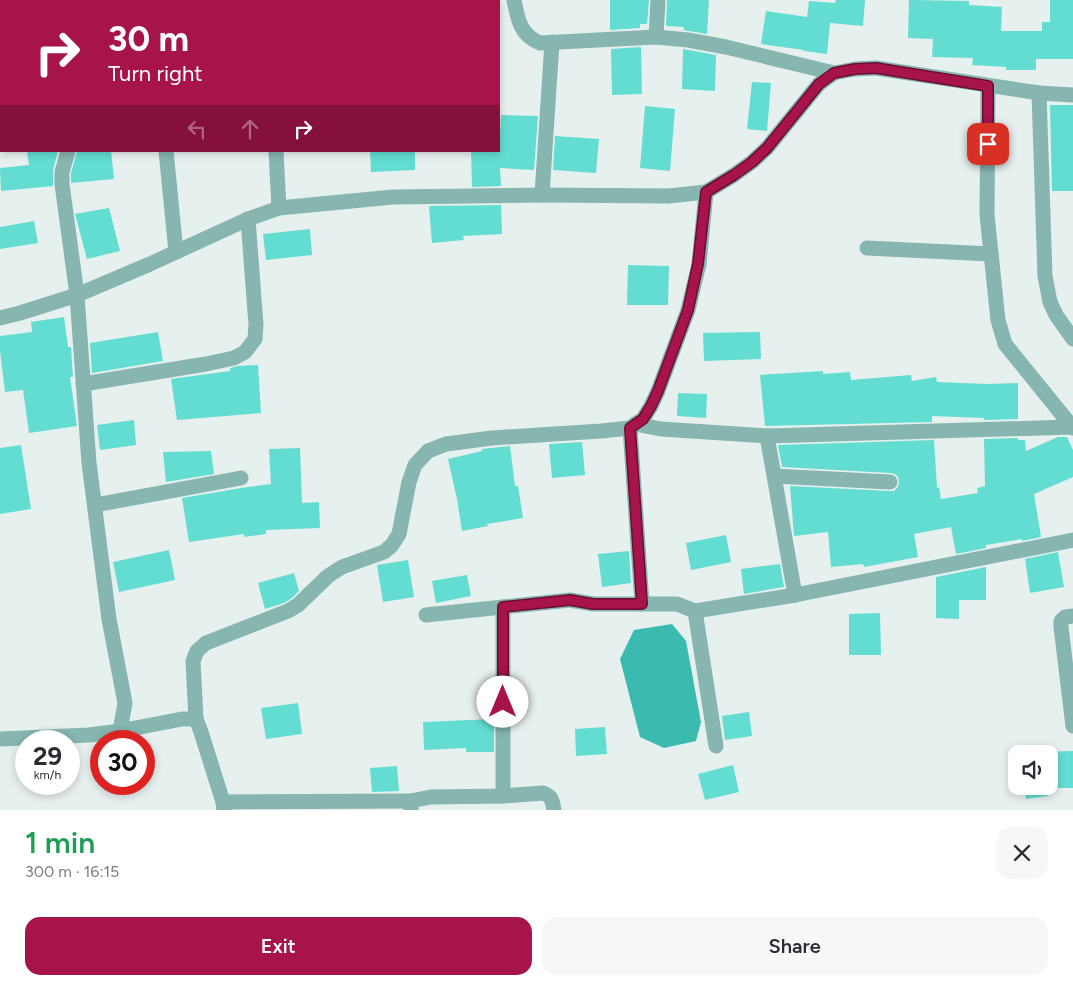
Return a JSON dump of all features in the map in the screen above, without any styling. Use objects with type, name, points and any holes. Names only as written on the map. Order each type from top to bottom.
[{"type":"street","points":[[514,0],[522,29],[531,39],[540,43],[656,37],[688,40],[726,47],[834,73],[876,68],[1039,93],[1073,95]]},
{"type":"street","points":[[656,37],[658,0]]},
{"type":"street","points":[[542,195],[552,42]]},
{"type":"street","points":[[0,318],[77,295],[248,219],[279,208],[393,197],[668,196],[706,192],[752,162],[767,148],[819,84],[834,73]]},
{"type":"street","points":[[988,86],[987,215],[998,320],[1005,344],[1073,428]]},
{"type":"street","points":[[1039,93],[1045,276],[1050,302],[1056,315],[1073,339]]},
{"type":"street","points":[[68,152],[62,172],[62,184],[77,295],[89,463],[109,619],[124,704],[120,730]]},
{"type":"street","points":[[166,152],[176,252]]},
{"type":"street","points":[[276,152],[279,208]]},
{"type":"street","points":[[633,426],[643,419],[651,406],[688,310],[698,264],[706,192]]},
{"type":"street","points":[[83,384],[206,364],[234,358],[245,352],[255,339],[256,325],[248,219]]},
{"type":"street","points":[[867,248],[991,254]]},
{"type":"street","points":[[633,426],[642,604]]},
{"type":"street","points":[[554,810],[551,798],[543,793],[503,796],[431,797],[411,805],[223,806],[202,732],[196,719],[194,661],[198,651],[206,643],[288,611],[298,605],[328,576],[342,567],[384,552],[392,545],[398,534],[409,482],[415,465],[428,452],[446,444],[521,436],[601,431],[633,426],[767,436],[1073,428]]},
{"type":"street","points":[[767,436],[795,595]]},
{"type":"street","points":[[774,476],[890,482]]},
{"type":"street","points":[[95,505],[241,478]]},
{"type":"street","points":[[426,615],[570,600],[593,604],[677,604],[695,611],[795,595],[1073,540]]},
{"type":"street","points":[[503,607],[503,796]]},
{"type":"street","points":[[695,611],[716,746]]},
{"type":"street","points":[[1073,616],[1065,617],[1061,622],[1073,726]]},
{"type":"street","points":[[125,730],[182,719],[196,719]]},
{"type":"street","points":[[0,739],[90,736]]},
{"type":"water","points":[[672,624],[686,641],[701,722],[696,741],[664,748],[640,737],[620,659],[634,630]]},
{"type":"building","points":[[610,0],[649,0],[647,24],[640,24],[640,28],[610,30]]},
{"type":"building","points":[[667,0],[709,0],[707,34],[683,30],[684,27],[666,26]]},
{"type":"building","points":[[836,0],[865,0],[863,26],[830,23],[827,54],[761,44],[766,11],[807,17],[809,1],[835,3]]},
{"type":"building","points":[[909,0],[969,1],[969,5],[1002,7],[1001,31],[1042,31],[1042,22],[1050,22],[1050,0],[1073,0],[1073,59],[1036,59],[1036,70],[1006,70],[1006,67],[972,65],[973,58],[932,57],[933,39],[908,38]]},
{"type":"building","points":[[641,47],[642,94],[612,95],[611,49]]},
{"type":"building","points":[[683,49],[716,55],[715,91],[682,89]]},
{"type":"building","points":[[752,82],[771,83],[767,131],[747,129]]},
{"type":"building","points":[[1050,105],[1073,105],[1073,191],[1052,191]]},
{"type":"building","points":[[645,106],[675,109],[670,171],[640,168]]},
{"type":"building","points":[[501,115],[538,116],[534,170],[500,168],[501,186],[472,187],[471,152],[500,152]]},
{"type":"building","points":[[555,136],[599,139],[596,173],[553,170]]},
{"type":"building","points":[[27,152],[58,152],[53,170],[53,186],[1,191],[0,168],[29,165]]},
{"type":"building","points":[[77,152],[111,152],[114,179],[71,183],[71,173]]},
{"type":"building","points":[[370,152],[415,152],[415,170],[371,172]]},
{"type":"building","points":[[501,205],[502,234],[463,236],[464,240],[432,243],[429,206]]},
{"type":"building","points":[[109,208],[120,251],[87,259],[75,214]]},
{"type":"building","points":[[34,221],[38,243],[0,249],[0,227]]},
{"type":"building","points":[[310,229],[312,255],[266,260],[263,234]]},
{"type":"building","points":[[628,265],[669,266],[668,305],[627,305]]},
{"type":"building","points":[[64,317],[68,347],[71,347],[73,377],[70,377],[77,426],[29,433],[23,390],[5,392],[0,336],[32,332],[31,322]]},
{"type":"building","points":[[158,332],[163,361],[92,373],[90,343]]},
{"type":"building","points":[[760,332],[761,359],[704,361],[703,333]]},
{"type":"building","points":[[258,365],[261,413],[177,420],[171,379],[230,371],[230,368],[238,366]]},
{"type":"building","points":[[823,371],[823,374],[850,372],[851,380],[911,375],[912,381],[936,377],[937,382],[1018,383],[1018,419],[984,420],[984,418],[932,416],[932,422],[765,426],[760,375]]},
{"type":"building","points":[[678,393],[707,394],[706,418],[677,416]]},
{"type":"building","points":[[134,420],[136,445],[100,450],[97,425]]},
{"type":"building","points":[[1058,437],[1067,437],[1073,450],[1073,477],[1034,494],[1041,537],[986,545],[986,548],[956,554],[951,527],[914,534],[918,557],[864,567],[863,564],[831,567],[828,532],[794,536],[790,486],[894,491],[898,487],[899,482],[895,474],[890,473],[782,467],[778,445],[934,440],[937,488],[939,487],[941,499],[978,493],[977,488],[985,486],[984,439],[1018,438],[1018,440],[1025,440],[1026,451]]},
{"type":"building","points":[[582,442],[585,475],[552,478],[549,444]]},
{"type":"building","points":[[21,445],[31,509],[0,514],[0,448]]},
{"type":"building","points":[[510,446],[515,486],[518,486],[523,518],[487,524],[488,526],[462,531],[448,459],[482,451],[482,449]]},
{"type":"building","points":[[300,448],[302,503],[319,502],[320,528],[266,530],[266,534],[244,537],[244,534],[189,542],[182,498],[271,484],[269,449]]},
{"type":"building","points":[[211,451],[214,474],[166,482],[163,452]]},
{"type":"building","points":[[726,535],[731,562],[691,570],[686,543]]},
{"type":"building","points":[[169,550],[175,580],[119,592],[113,562]]},
{"type":"building","points":[[629,551],[631,583],[602,587],[598,554]]},
{"type":"building","points":[[1058,552],[1064,587],[1030,593],[1025,559]]},
{"type":"building","points":[[408,560],[414,597],[383,602],[377,565]]},
{"type":"building","points":[[780,564],[784,587],[744,594],[741,569]]},
{"type":"building","points":[[986,567],[986,600],[959,600],[959,619],[936,618],[936,577]]},
{"type":"building","points":[[294,573],[299,591],[284,603],[265,609],[258,583]]},
{"type":"building","points":[[467,575],[471,596],[436,603],[432,581]]},
{"type":"building","points":[[880,613],[881,655],[849,655],[849,614]]},
{"type":"building","points":[[298,703],[302,734],[266,739],[261,708]]},
{"type":"building","points":[[749,712],[752,736],[725,740],[722,716]]},
{"type":"building","points":[[494,719],[494,752],[466,752],[466,748],[424,750],[423,722]]},
{"type":"building","points":[[605,727],[607,754],[576,756],[575,729]]},
{"type":"building","points":[[1058,751],[1073,751],[1073,788],[1058,788]]},
{"type":"building","points":[[733,765],[739,792],[705,800],[698,774]]},
{"type":"building","points":[[397,766],[399,791],[372,792],[370,768]]},
{"type":"building","points":[[1025,795],[1048,795],[1048,796],[1026,799]]},
{"type":"route","points":[[503,702],[503,607],[570,600],[593,604],[642,604],[630,428],[643,419],[651,406],[688,310],[698,264],[706,192],[734,175],[767,148],[819,84],[834,73],[855,69],[876,68],[988,86],[988,144]]}]
